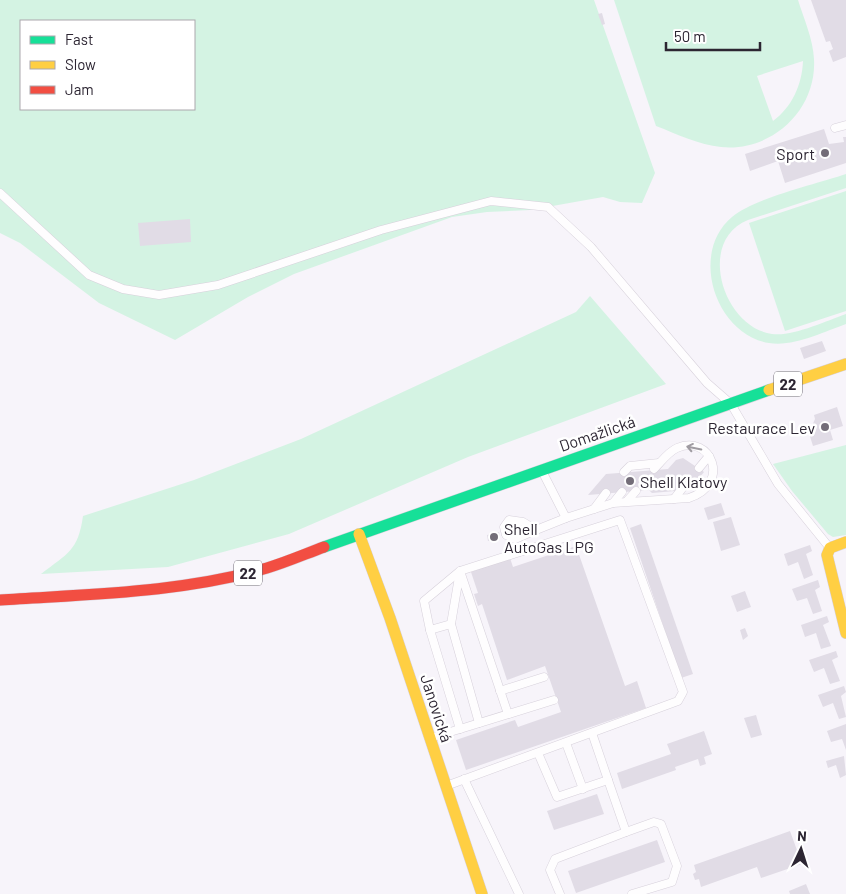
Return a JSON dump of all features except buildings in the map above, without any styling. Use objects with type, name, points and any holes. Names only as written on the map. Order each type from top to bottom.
[{"type":"main road","name":"Domažlická","points":[[359,534],[846,364]]},
{"type":"main road","name":"22","points":[[0,600],[131,591],[235,576],[267,568],[359,534]]},
{"type":"main road","name":"Janovická","points":[[359,534],[482,894]]},
{"type":"main road","points":[[846,542],[830,548],[827,555],[846,633]]},
{"type":"lane","points":[[835,128],[846,125]]},
{"type":"lane","points":[[0,193],[89,275],[123,289],[159,295],[218,285],[381,230],[491,201],[548,207],[591,247],[707,383],[731,404],[778,484],[830,548]]},
{"type":"lane","points":[[536,530],[613,503],[674,499],[701,494],[714,477],[714,468],[709,456],[699,448],[682,446],[676,448],[657,466],[630,466],[624,472]]},
{"type":"lane","points":[[699,468],[709,456]]},
{"type":"lane","points":[[542,469],[566,518]]},
{"type":"lane","points":[[674,499],[684,486]]},
{"type":"lane","points":[[627,501],[636,491]]},
{"type":"lane","points":[[613,503],[622,492]]},
{"type":"lane","points":[[594,509],[606,494]]},
{"type":"lane","points":[[446,786],[678,701],[683,692],[620,520],[460,571],[424,601],[430,630],[460,729]]},
{"type":"lane","points":[[460,571],[451,624],[479,723]]},
{"type":"lane","points":[[460,571],[508,714]]},
{"type":"lane","points":[[430,630],[451,624]]},
{"type":"lane","points":[[500,691],[544,677]]},
{"type":"lane","points":[[430,738],[554,700]]},
{"type":"lane","points":[[592,733],[626,832]]},
{"type":"lane","points":[[566,743],[583,789]]},
{"type":"lane","points":[[538,753],[557,797],[608,780]]},
{"type":"lane","points":[[464,779],[519,894]]},
{"type":"lane","points":[[560,894],[550,870],[555,859],[654,822],[661,824],[677,866],[672,882],[632,894]]},
{"type":"green space","points":[[0,0],[594,0],[655,173],[642,203],[620,202],[603,197],[530,210],[487,212],[452,217],[294,274],[248,297],[175,340],[99,303],[20,243],[0,233]]},
{"type":"green space","points":[[614,0],[798,0],[812,44],[814,59],[813,78],[808,95],[799,111],[788,124],[774,135],[757,143],[740,147],[721,147],[705,144],[656,126]],"holes":[[[803,61],[795,95],[786,109],[773,121],[757,76]]]},
{"type":"green space","points":[[846,174],[846,188],[748,220],[732,231],[723,246],[720,263],[722,282],[729,300],[740,316],[755,328],[772,334],[789,333],[809,328],[846,314],[846,324],[788,343],[769,343],[750,336],[734,325],[722,309],[714,290],[711,270],[712,251],[719,232],[732,217],[755,204],[786,192]]},
{"type":"green space","points":[[846,191],[846,311],[785,331],[749,223]]},
{"type":"green space","points":[[590,296],[666,384],[468,457],[289,534],[168,567],[41,574],[65,556],[75,544],[83,516],[194,480],[301,439],[576,312]]},
{"type":"green space","points":[[846,445],[846,535],[833,537],[828,534],[792,491],[773,464]]},
{"type":"traffic: fast","points":[[324,547],[769,390]]},
{"type":"traffic: slow","points":[[769,390],[846,364]]},
{"type":"traffic: slow","points":[[359,534],[390,618],[482,894]]},
{"type":"traffic: slow","points":[[846,542],[830,548],[827,555],[846,633]]},
{"type":"traffic: jam","points":[[0,600],[101,594],[202,583],[267,568],[324,547]]},
{"type":"place","name":"Sport","points":[[825,153]]},
{"type":"place","name":"Restaurace Lev","points":[[825,427]]},
{"type":"place","name":"Shell Klatovy","points":[[630,481]]},
{"type":"place","name":"Shell AutoGas LPG","points":[[494,537]]}]
